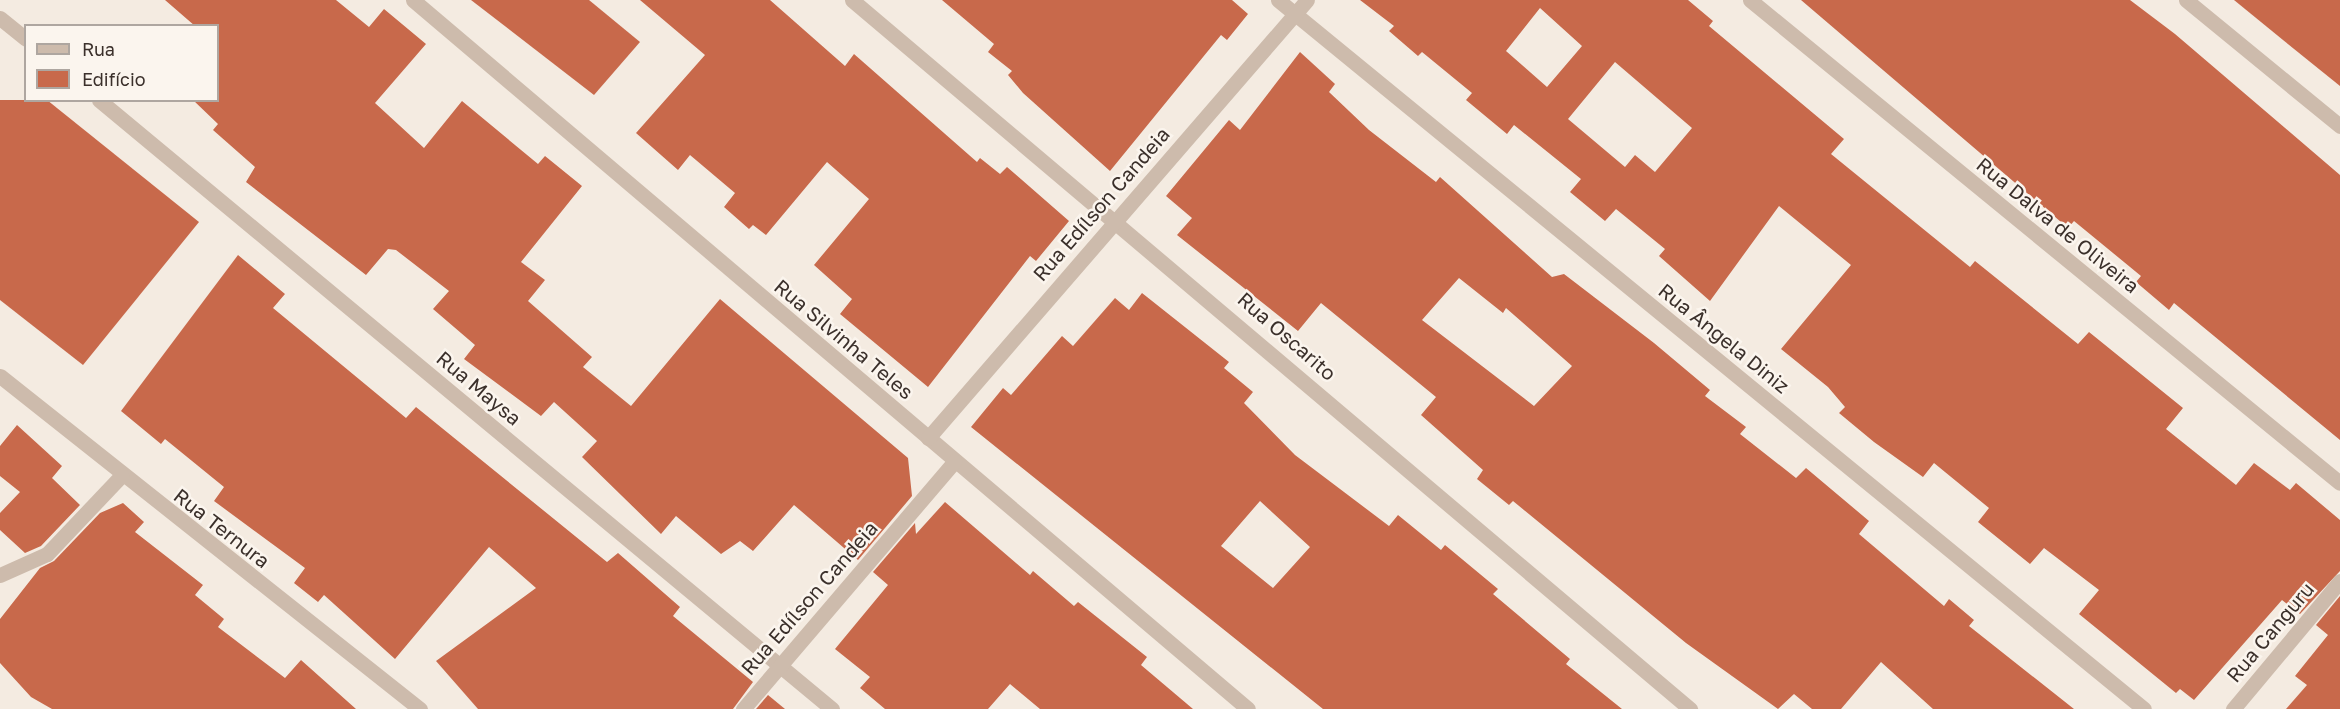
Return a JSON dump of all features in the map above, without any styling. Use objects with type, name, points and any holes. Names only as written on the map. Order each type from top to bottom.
[{"type":"street","name":"Rua Silvinha Teles","points":[[413,0],[1248,709]]},
{"type":"street","name":"Rua Oscarito","points":[[852,0],[1116,218],[1690,709]]},
{"type":"street","name":"Rua Ângela Diniz","points":[[1278,0],[2144,709]]},
{"type":"street","name":"Rua Edílson Candeia","points":[[928,438],[1307,0]]},
{"type":"street","name":"Rua Dalva de Oliveira","points":[[1750,0],[2340,483]]},
{"type":"street","points":[[2186,0],[2340,126]]},
{"type":"street","points":[[0,18],[24,37]]},
{"type":"street","name":"Rua Maysa","points":[[101,102],[832,709]]},
{"type":"street","name":"Rua Ternura","points":[[0,376],[121,476],[420,709]]},
{"type":"street","name":"Rua Edílson Candeia","points":[[743,709],[779,664],[955,461]]},
{"type":"street","points":[[0,575],[46,554],[121,476]]},
{"type":"street","name":"Rua Canguru","points":[[2233,709],[2340,582]]},
{"type":"building","points":[[165,0],[336,0],[369,27],[384,9],[426,44],[375,103],[424,148],[462,101],[538,164],[545,156],[582,186],[521,262],[545,280],[528,301],[592,357],[583,367],[631,406],[720,299],[908,458],[912,496],[858,560],[794,505],[753,551],[740,541],[721,554],[676,516],[661,534],[582,457],[597,441],[554,402],[541,416],[464,359],[475,345],[433,309],[449,291],[396,250],[388,249],[366,275],[246,182],[255,167],[213,130],[218,124],[195,102],[219,102],[219,24],[193,24]]},
{"type":"building","points":[[471,0],[589,0],[640,42],[594,95]]},
{"type":"building","points":[[640,0],[770,0],[845,66],[854,54],[977,162],[980,158],[1000,174],[1007,167],[1069,221],[1036,261],[1030,256],[928,387],[840,314],[852,299],[814,265],[869,199],[827,162],[766,235],[753,225],[749,229],[724,207],[735,193],[690,155],[678,170],[636,133],[705,55]]},
{"type":"building","points":[[942,0],[1232,0],[1248,14],[1227,40],[1221,35],[1110,171],[1023,93],[1008,75],[1012,71],[988,52],[994,44]]},
{"type":"building","points":[[1360,0],[1688,0],[1713,21],[1709,26],[1844,139],[1831,154],[1970,267],[1975,261],[2078,344],[2089,332],[2183,408],[2166,429],[2236,485],[2254,463],[2290,490],[2296,483],[2340,520],[2340,571],[2300,614],[2282,600],[2194,700],[2180,689],[2176,693],[2079,614],[2099,590],[2044,548],[2030,564],[1978,522],[1989,508],[1934,463],[1923,477],[1874,442],[1839,413],[1845,407],[1828,387],[1781,349],[1851,265],[1779,206],[1710,301],[1659,256],[1665,249],[1616,209],[1605,221],[1570,192],[1581,179],[1514,125],[1507,134],[1466,100],[1472,93],[1422,52],[1418,56],[1389,31],[1394,26]],"holes":[[[1540,8],[1582,46],[1547,87],[1506,51]],[[1615,62],[1692,128],[1655,172],[1635,155],[1625,167],[1568,119]]]},
{"type":"building","points":[[1801,0],[2130,0],[2175,34],[2340,175],[2340,440],[2174,303],[2169,310],[2136,282],[2141,276],[2074,221],[2068,228]]},
{"type":"building","points":[[2234,0],[2340,0],[2340,86],[2283,40]]},
{"type":"building","points":[[1300,52],[1335,84],[1329,92],[1369,130],[1436,182],[1440,177],[1552,277],[1564,274],[1654,343],[1710,390],[1705,396],[1746,427],[1740,434],[1796,478],[1806,468],[1869,521],[1859,534],[1944,606],[1949,599],[1974,620],[1969,626],[2074,709],[1933,709],[1881,662],[1841,709],[1812,709],[1794,694],[1778,709],[1686,643],[1513,501],[1509,505],[1477,479],[1483,470],[1421,415],[1436,397],[1321,303],[1298,331],[1177,235],[1192,218],[1166,196],[1229,120],[1240,130]],"holes":[[[1459,278],[1503,313],[1506,308],[1572,366],[1534,406],[1422,320]]]},
{"type":"building","points":[[0,100],[49,102],[199,222],[83,365],[0,300]]},
{"type":"building","points":[[238,255],[285,294],[273,308],[406,418],[416,407],[607,562],[618,553],[680,607],[673,616],[753,682],[733,709],[478,709],[436,661],[536,588],[489,547],[395,659],[324,595],[318,602],[294,583],[305,568],[214,501],[224,487],[165,439],[161,444],[121,411]]},
{"type":"building","points":[[1142,293],[1229,362],[1224,368],[1253,392],[1244,403],[1295,455],[1389,526],[1398,515],[1441,550],[1445,545],[1498,589],[1493,594],[1570,659],[1566,664],[1622,709],[1323,709],[971,427],[1003,388],[1011,395],[1062,336],[1073,346],[1115,298],[1129,310]],"holes":[[[1260,501],[1310,547],[1273,588],[1221,546]]]},
{"type":"building","points":[[17,425],[62,466],[52,478],[80,505],[41,546],[25,553],[0,530],[0,513],[20,492],[0,476],[0,446]]},
{"type":"building","points":[[945,502],[1030,575],[1033,571],[1074,606],[1078,602],[1147,657],[1141,665],[1193,709],[1040,709],[1010,684],[988,709],[885,709],[860,688],[870,677],[835,649],[888,585],[873,572],[915,523],[916,534]]},
{"type":"building","points":[[123,503],[144,522],[135,532],[203,585],[195,595],[224,619],[218,627],[285,678],[301,660],[356,709],[52,709],[31,697],[0,663],[0,619],[40,568],[54,561],[100,513]]},
{"type":"building","points":[[2340,596],[2340,709],[2286,709],[2307,685],[2295,676],[2328,635],[2316,625]]},
{"type":"building","points":[[768,695],[785,709],[756,709]]}]
